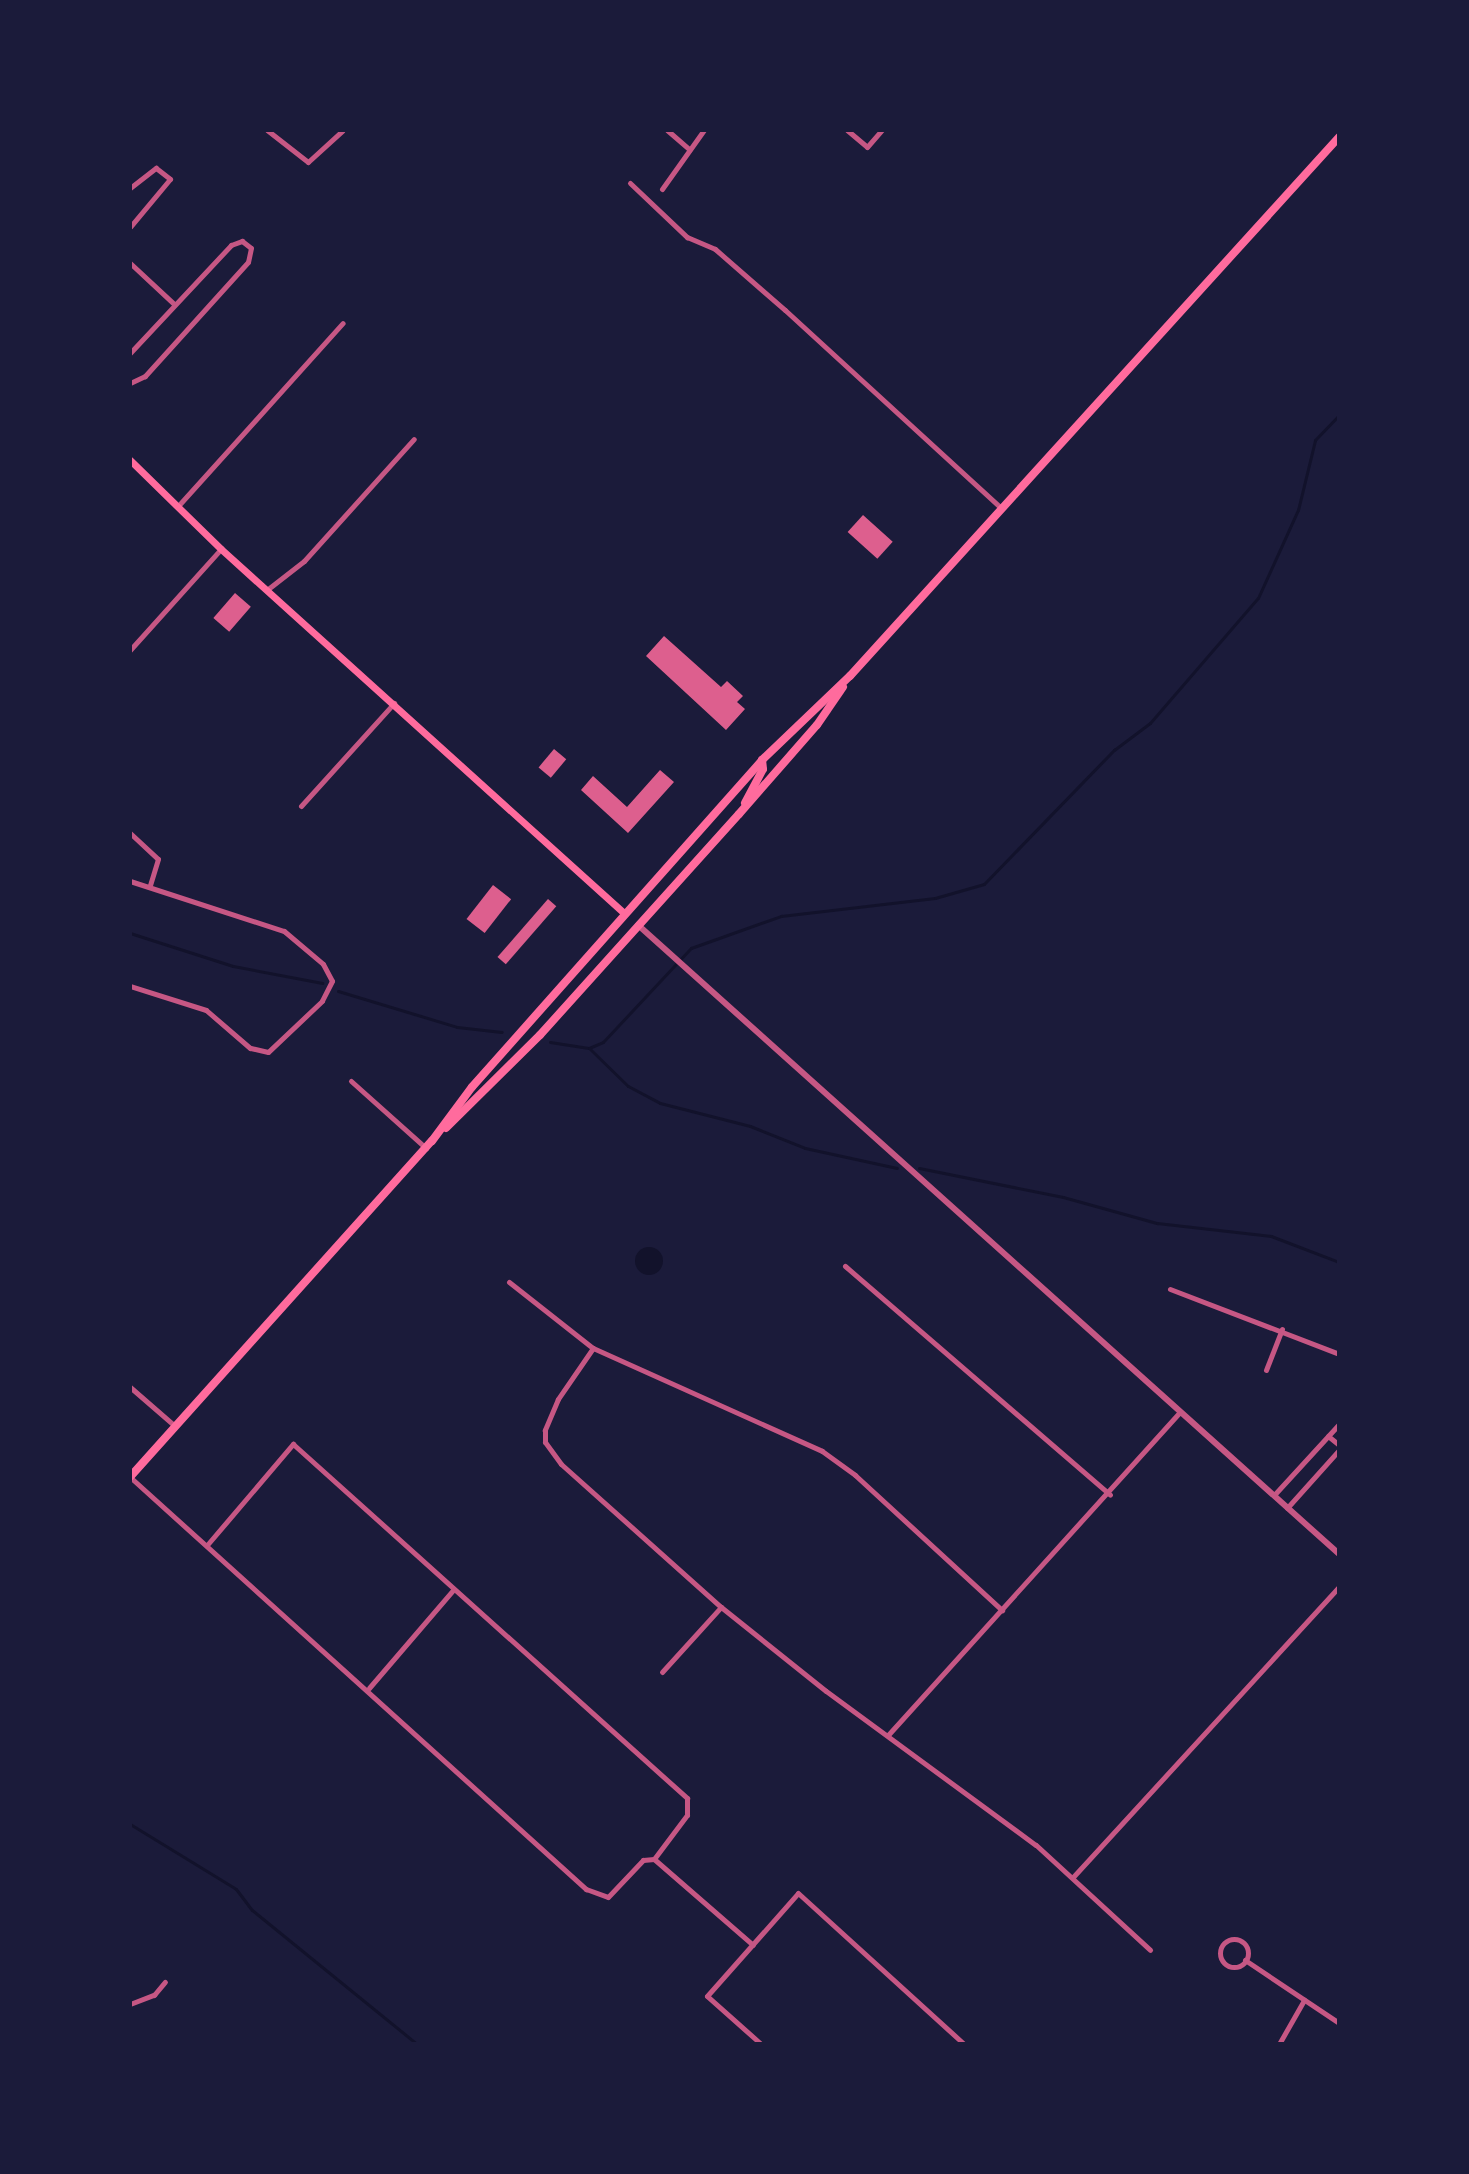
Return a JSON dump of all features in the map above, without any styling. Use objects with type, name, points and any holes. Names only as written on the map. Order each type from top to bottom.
[{"type":"main road","points":[[130,1477],[429,1145],[625,914],[762,760],[850,676],[1339,137]]},
{"type":"main road","points":[[130,460],[221,549],[638,925]]},
{"type":"main road","points":[[429,1145],[540,1035],[739,814],[817,725],[850,676]]},
{"type":"main road","points":[[739,814],[763,769],[762,760]]},
{"type":"street","points":[[267,130],[296,156],[308,162],[318,157],[343,130]]},
{"type":"street","points":[[667,130],[690,150]]},
{"type":"street","points":[[662,189],[704,130]]},
{"type":"street","points":[[847,130],[867,147],[882,130]]},
{"type":"street","points":[[130,188],[156,168],[165,170],[170,179],[130,227]]},
{"type":"street","points":[[630,183],[687,237],[708,244],[773,299],[1003,510]]},
{"type":"street","points":[[130,353],[234,243],[242,241],[251,248],[248,262],[145,376],[130,383]]},
{"type":"street","points":[[130,263],[174,304]]},
{"type":"street","points":[[178,506],[343,323]]},
{"type":"street","points":[[268,589],[304,561],[414,439]]},
{"type":"street","points":[[130,650],[221,549]]},
{"type":"street","points":[[301,806],[394,703]]},
{"type":"street","points":[[130,833],[158,859],[150,886]]},
{"type":"street","points":[[130,881],[284,931],[323,964],[332,981],[322,1001],[268,1052],[250,1048],[206,1010],[130,986]]},
{"type":"street","points":[[638,925],[1339,1554]]},
{"type":"street","points":[[351,1081],[429,1145]]},
{"type":"street","points":[[845,1266],[1110,1495]]},
{"type":"street","points":[[509,1282],[593,1348],[822,1451],[855,1475],[1002,1610]]},
{"type":"street","points":[[1170,1289],[1282,1329],[1339,1354]]},
{"type":"street","points":[[1266,1370],[1282,1329]]},
{"type":"street","points":[[593,1348],[558,1399],[545,1442],[561,1464],[721,1607],[1073,1877],[1150,1950]]},
{"type":"street","points":[[130,1387],[175,1427]]},
{"type":"street","points":[[888,1735],[1110,1495],[1179,1413]]},
{"type":"street","points":[[1274,1495],[1339,1424]]},
{"type":"street","points":[[1287,1508],[1339,1448],[1328,1436]]},
{"type":"street","points":[[207,1545],[293,1444],[687,1798],[687,1815],[654,1859]]},
{"type":"street","points":[[130,1477],[369,1688],[586,1889],[608,1897],[643,1860],[654,1859],[753,1945]]},
{"type":"street","points":[[1073,1877],[1339,1587]]},
{"type":"street","points":[[369,1688],[453,1590]]},
{"type":"street","points":[[662,1672],[721,1607]]},
{"type":"street","points":[[761,2044],[707,1996],[798,1893],[964,2044]]},
{"type":"street","points":[[1245,1960],[1227,1964],[1222,1946],[1241,1941],[1245,1960],[1339,2023]]},
{"type":"street","points":[[130,2004],[154,1995],[165,1982]]},
{"type":"street","points":[[1279,2044],[1304,2000]]},
{"type":"shaded area","points":[[649,1247],[659,1251],[663,1261],[659,1271],[649,1275],[639,1271],[635,1261],[639,1251]]},
{"type":"building","points":[[863,515],[893,542],[877,559],[848,532]]},
{"type":"building","points":[[235,593],[251,607],[229,632],[213,618]]},
{"type":"building","points":[[664,636],[721,687],[727,681],[743,696],[737,702],[745,709],[726,730],[646,656]]},
{"type":"building","points":[[554,749],[566,759],[551,778],[539,767]]},
{"type":"building","points":[[660,770],[674,782],[628,833],[581,790],[593,776],[627,807]]},
{"type":"building","points":[[493,885],[511,899],[485,933],[467,919]]},
{"type":"building","points":[[548,899],[556,906],[506,964],[497,957]]},
{"type":"waterway","points":[[550,1042],[589,1048],[603,1042],[691,948],[781,916],[935,898],[984,884],[1114,750],[1150,723],[1258,598],[1298,510],[1315,440],[1339,415]]},
{"type":"waterway","points":[[130,933],[233,966],[322,983]]},
{"type":"waterway","points":[[338,991],[457,1027],[502,1032]]},
{"type":"waterway","points":[[589,1048],[628,1086],[660,1103],[750,1126],[805,1148],[897,1168]]},
{"type":"waterway","points":[[919,1168],[1063,1197],[1157,1223],[1271,1236],[1339,1262]]},
{"type":"waterway","points":[[130,1824],[236,1889],[252,1910],[417,2044]]}]
